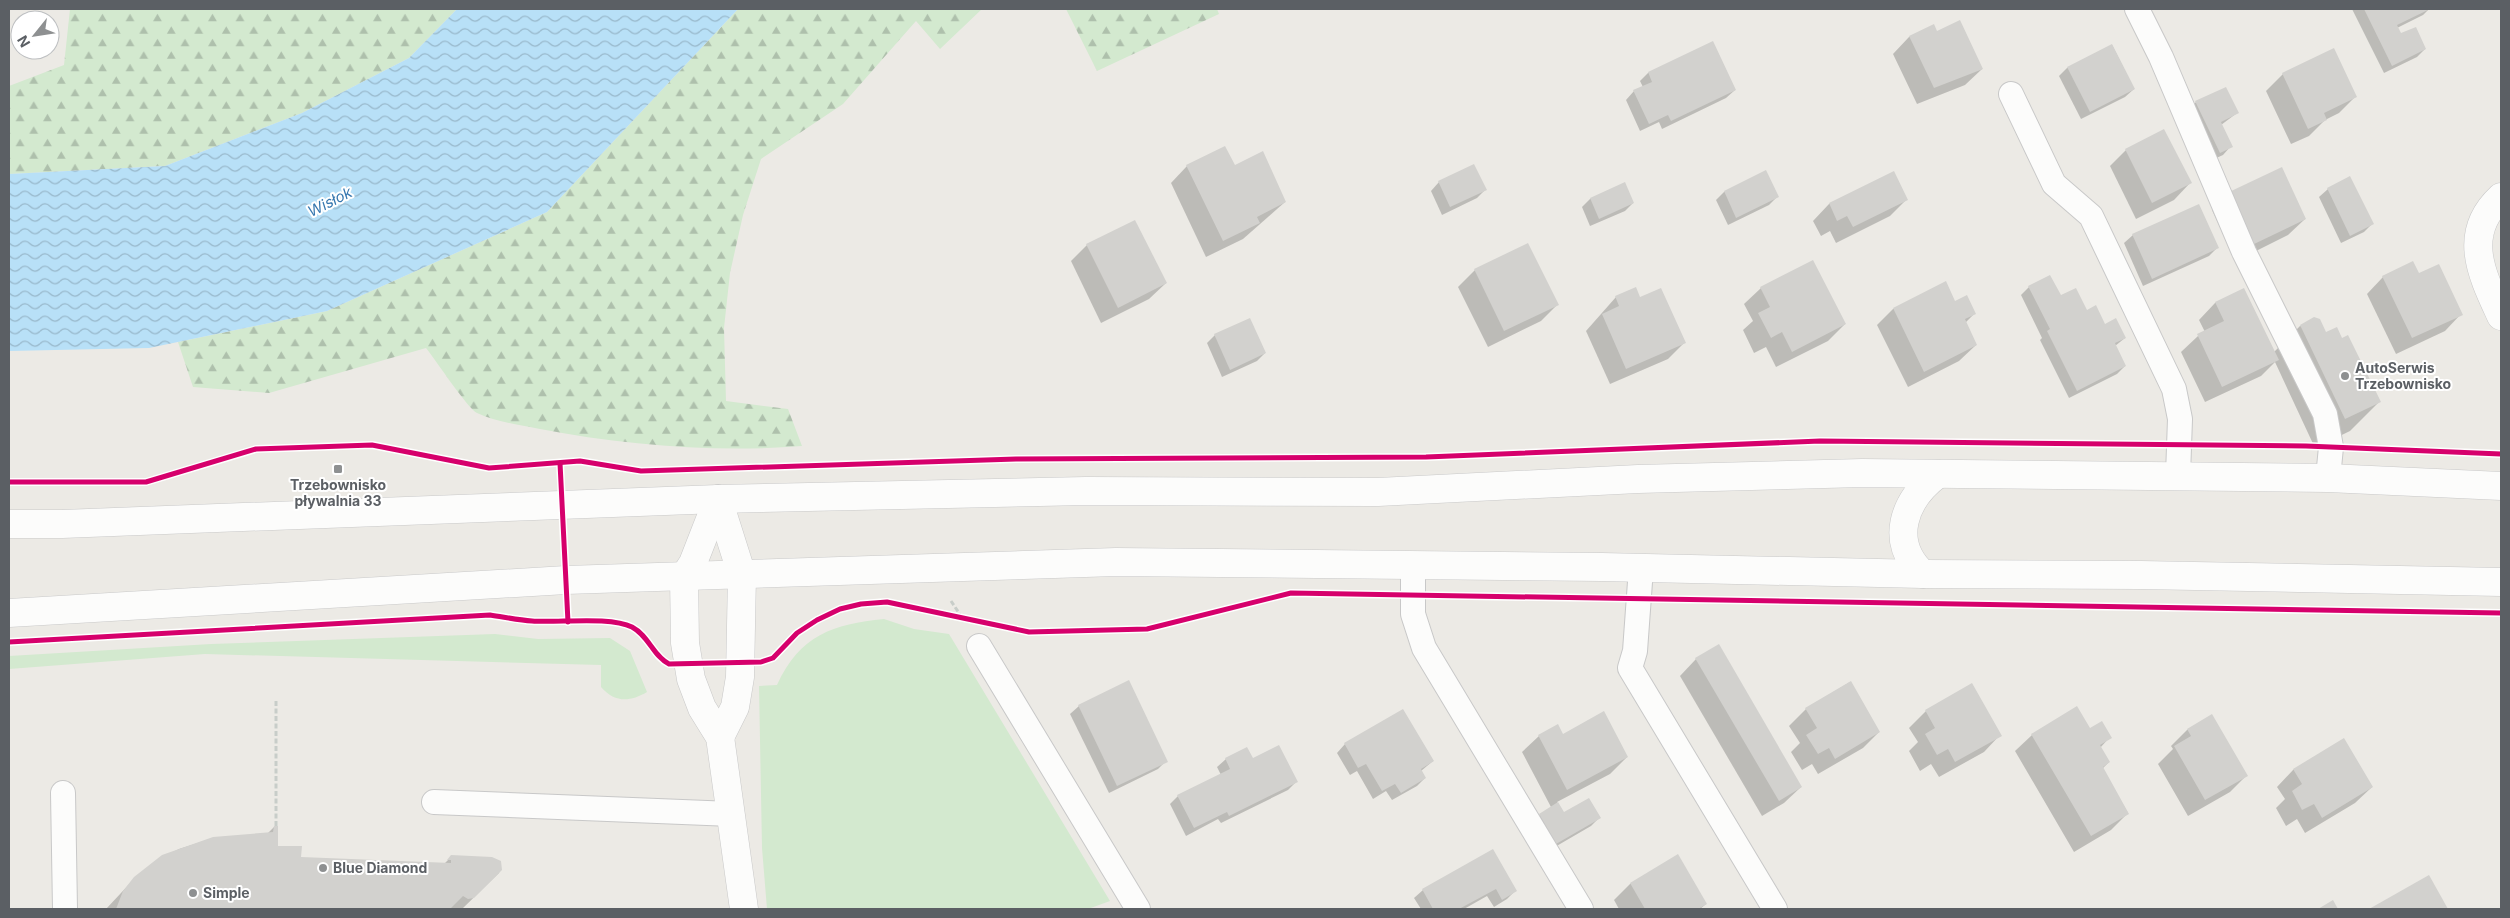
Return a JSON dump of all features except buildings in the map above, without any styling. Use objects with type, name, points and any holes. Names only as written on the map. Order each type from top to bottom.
[{"type":"main road","points":[[2501,197],[2491,207],[2481,226],[2478,251],[2482,275],[2501,316]]},
{"type":"main road","points":[[9,524],[62,524],[718,499],[1086,491],[1378,492],[1638,479],[1862,473],[2328,478],[2501,486]]},
{"type":"main road","points":[[1923,574],[1906,555],[1904,528],[1908,509],[1917,492],[1938,474]]},
{"type":"main road","points":[[718,499],[742,575],[740,677],[735,707],[720,737]]},
{"type":"main road","points":[[718,499],[693,563],[684,577],[685,643],[691,679],[702,708],[720,737],[744,909]]},
{"type":"main road","points":[[9,613],[535,582],[1116,562],[1641,568],[1923,574],[2150,575],[2501,582]]},
{"type":"lane","points":[[2137,9],[2161,58],[2244,252],[2325,414],[2331,447],[2328,478]]},
{"type":"lane","points":[[2011,94],[2054,184],[2091,216],[2174,388],[2180,419],[2178,476]]},
{"type":"lane","points":[[1413,565],[1413,614],[1424,648],[1581,909]]},
{"type":"lane","points":[[1641,568],[1635,651],[1630,668],[1775,909]]},
{"type":"lane","points":[[979,646],[1138,909]]},
{"type":"lane","points":[[63,793],[66,909]]},
{"type":"lane","points":[[434,802],[732,814]]},
{"type":"path","points":[[951,614],[969,618]]},
{"type":"path","points":[[276,700],[276,826]]},
{"type":"green space","points":[[70,9],[457,9],[409,58],[302,113],[165,166],[9,174],[9,86],[64,65]]},
{"type":"green space","points":[[738,9],[982,9],[940,49],[916,21],[843,104],[761,159],[743,215],[730,273],[724,328],[726,401],[788,409],[802,446],[737,449],[671,446],[572,435],[500,421],[473,410],[426,348],[269,393],[193,387],[178,342],[327,311],[547,212]]},
{"type":"green space","points":[[1066,9],[1217,9],[1219,14],[1097,71]]},
{"type":"green space","points":[[884,619],[914,629],[949,634],[1110,901],[1088,909],[767,909],[762,848],[759,686],[777,685],[796,654],[820,635],[849,624]]},
{"type":"green space","points":[[495,634],[538,639],[610,638],[630,651],[647,692],[629,699],[612,696],[601,687],[601,665],[205,654],[9,669],[9,656],[211,644]]},
{"type":"water","name":"Wisłok","points":[[457,9],[738,9],[547,212],[327,311],[149,348],[9,351],[9,174],[165,166],[302,113],[409,58]]},
{"type":"cycle path","points":[[9,482],[146,482],[256,449],[372,445],[489,468],[580,461],[641,471],[1016,459],[1426,457],[1820,441],[2306,446],[2501,454]]},
{"type":"cycle path","points":[[560,463],[568,622]]},
{"type":"cycle path","points":[[9,642],[490,615],[532,621],[598,621],[622,624],[632,627],[643,635],[659,656],[669,664],[761,662],[773,658],[797,633],[817,620],[840,609],[861,604],[887,602],[1029,632],[1147,629],[1291,593],[2501,613]]},
{"type":"place","name":"AutoSerwis Trzebownisko","points":[[2345,376]]},
{"type":"place","name":"Trzebownisko pływalnia 33","points":[[338,469]]},
{"type":"place","name":"Blue Diamond","points":[[323,868]]},
{"type":"place","name":"Simple","points":[[193,893]]}]
